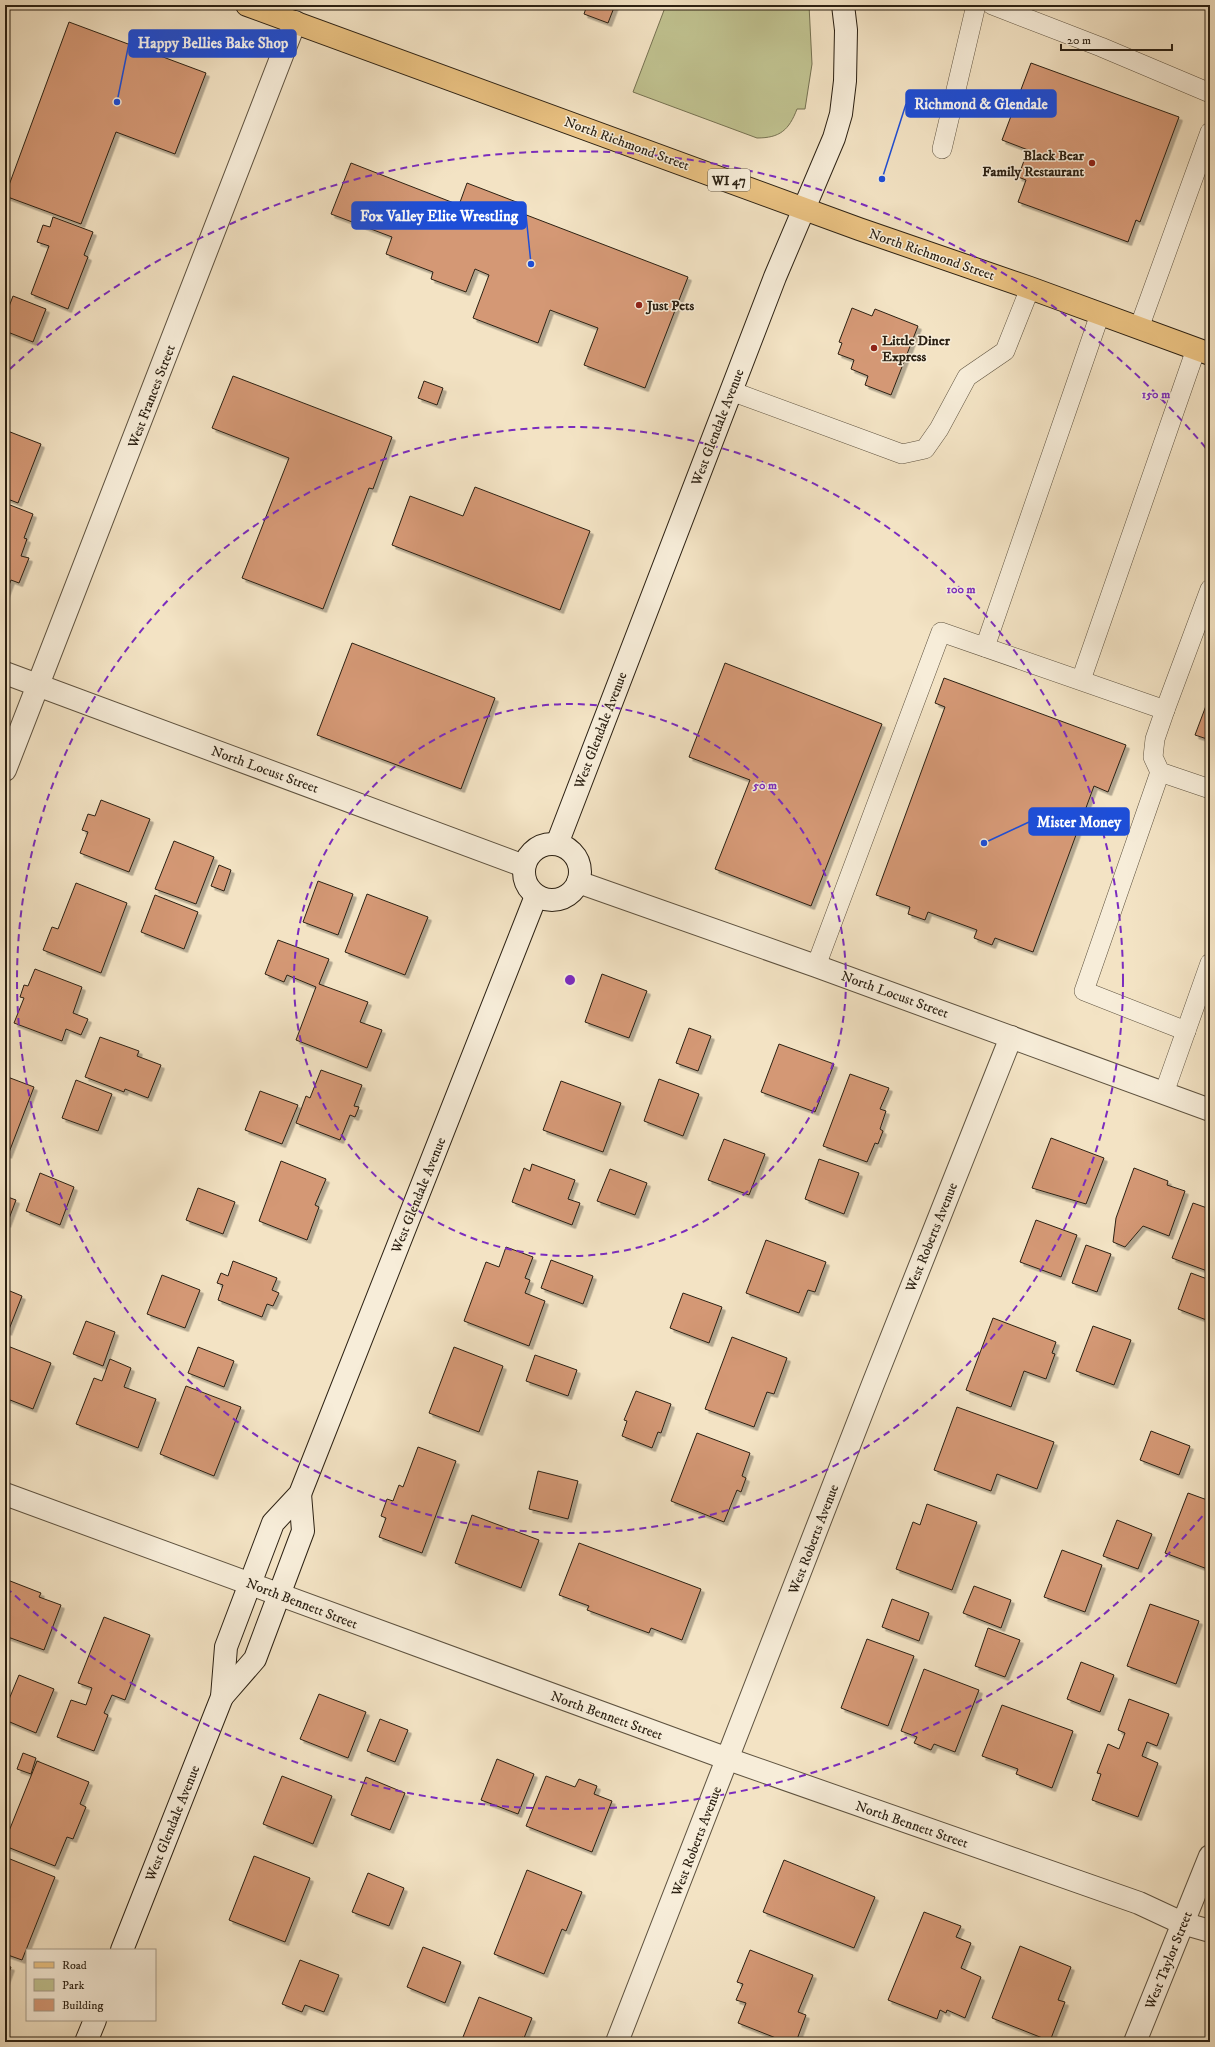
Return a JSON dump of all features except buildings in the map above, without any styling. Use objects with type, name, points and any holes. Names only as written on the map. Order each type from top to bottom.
[{"type":"main road","name":"North Richmond Street","points":[[247,5],[859,229],[1030,288],[1203,352]]},
{"type":"street","name":"West Glendale Avenue","points":[[556,844],[775,277],[834,138],[841,114],[846,56],[843,5]]},
{"type":"street","name":"West Frances Street","points":[[5,770],[295,22]]},
{"type":"street","name":"North Locust Street","points":[[5,673],[524,866]]},
{"type":"street","points":[[548,844],[556,844],[565,847],[576,858],[580,875],[578,882],[568,896],[560,899],[548,900],[536,896],[526,883],[523,875],[524,866],[527,858],[533,851],[548,844]]},
{"type":"street","name":"North Locust Street","points":[[578,882],[816,966],[1210,1110]]},
{"type":"street","name":"West Glendale Avenue","points":[[122,1949],[222,1696],[226,1647],[273,1524],[300,1494],[536,896]]},
{"type":"street","name":"West Roberts Avenue","points":[[617,2042],[876,1377],[1011,1037]]},
{"type":"street","name":"North Bennett Street","points":[[5,1494],[728,1759],[1139,1903],[1182,1923],[1210,1931]]},
{"type":"street","name":"West Glendale Avenue","points":[[222,1696],[252,1663],[279,1595],[303,1531],[300,1494]]},
{"type":"street","name":"West Taylor Street","points":[[1135,2042],[1210,1856]]},
{"type":"street","points":[[86,2042],[95,2021]]},
{"type":"lane","points":[[942,149],[976,5]]},
{"type":"lane","points":[[992,5],[1101,47],[1210,93]]},
{"type":"lane","points":[[1139,328],[1210,132]]},
{"type":"lane","points":[[731,391],[902,454],[925,449],[939,429],[967,376],[1005,351],[1030,288]]},
{"type":"lane","points":[[985,647],[1100,314]]},
{"type":"lane","points":[[1081,680],[1203,352]]},
{"type":"lane","points":[[1186,1031],[1084,991],[1160,772],[1153,757],[1155,739],[1210,589]]},
{"type":"lane","points":[[816,966],[941,632],[1165,710]]},
{"type":"lane","points":[[1160,772],[1210,789]]},
{"type":"lane","points":[[1164,1093],[1210,963]]},
{"type":"green space","points":[[666,5],[809,5],[812,64],[805,109],[797,109],[791,122],[783,131],[765,138],[757,138],[633,92]]},
{"type":"place","name":"Happy Bellies Bake Shop","points":[[117,102]]},
{"type":"place","name":"Black Bear Family Restaurant","points":[[1092,163]]},
{"type":"place","name":"Richmond & Glendale","points":[[882,179]]},
{"type":"place","name":"Fox Valley Elite Wrestling","points":[[531,264]]},
{"type":"place","name":"Just Pets","points":[[639,305]]},
{"type":"place","name":"Little Diner Express","points":[[874,348]]},
{"type":"place","name":"Mister Money","points":[[984,843]]}]
